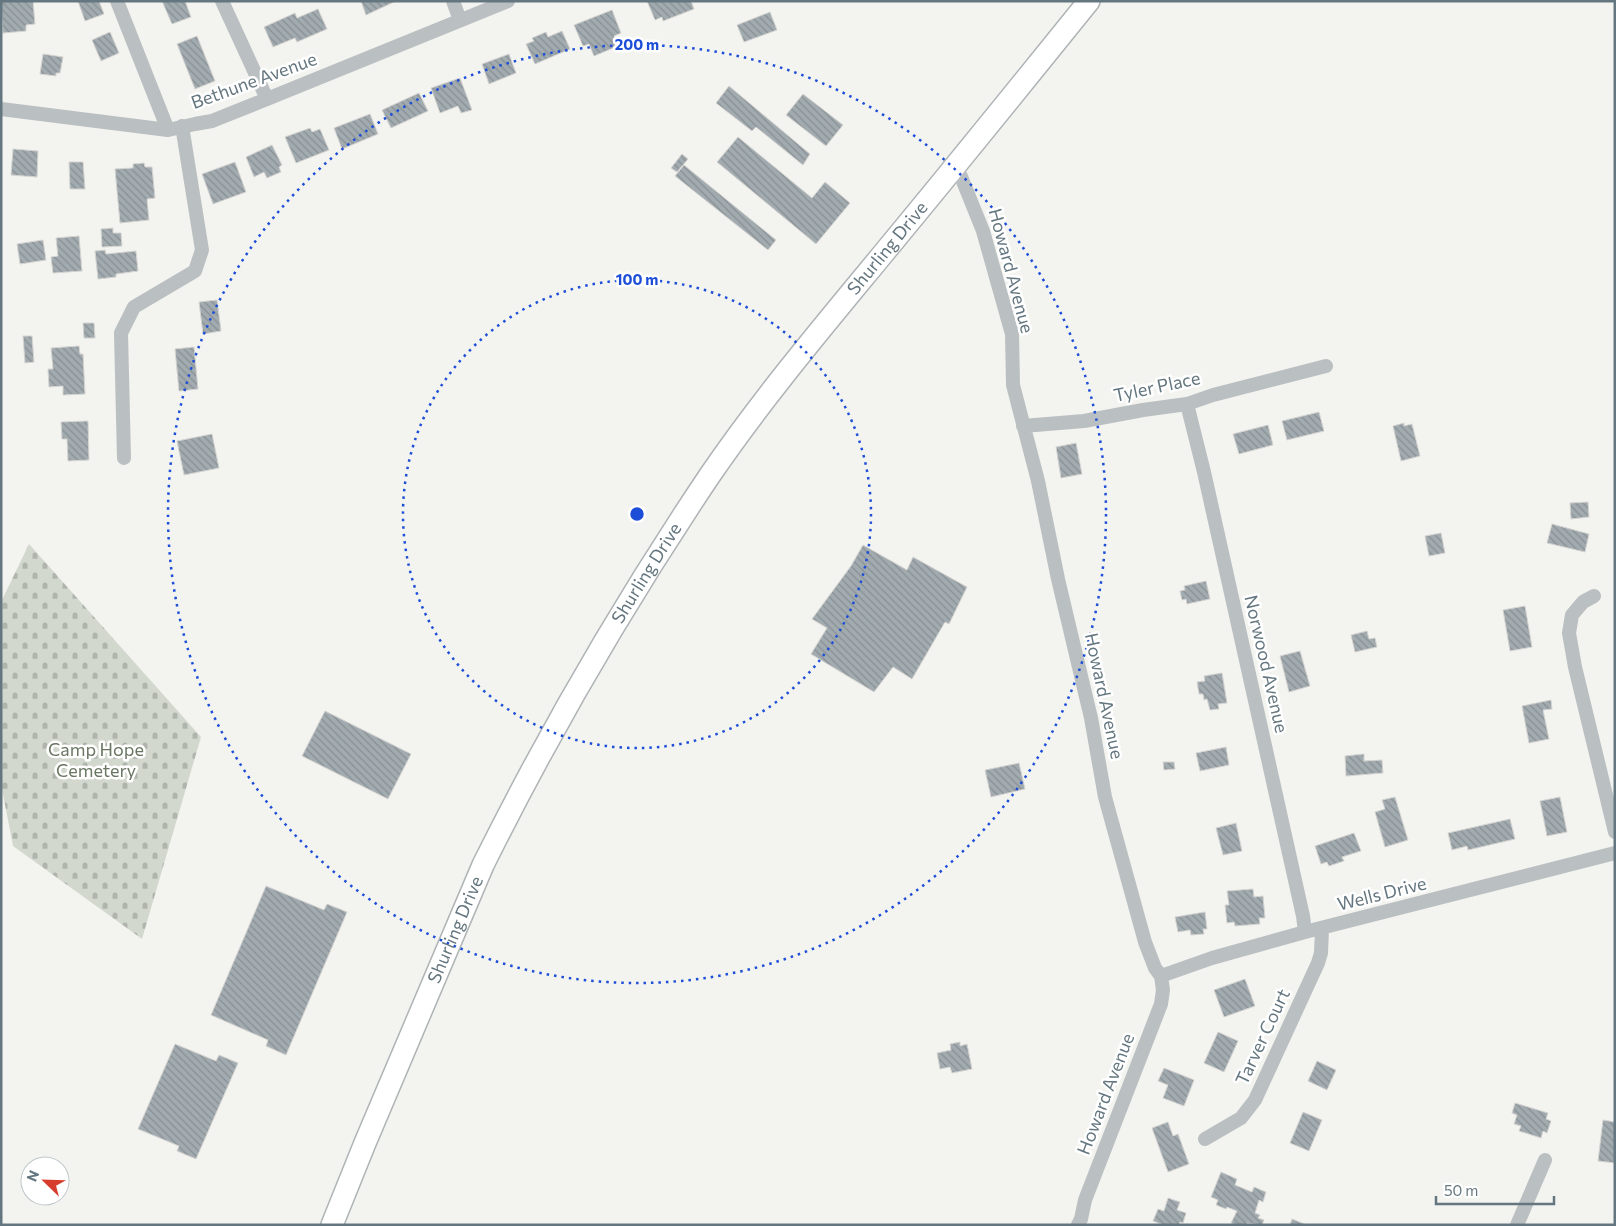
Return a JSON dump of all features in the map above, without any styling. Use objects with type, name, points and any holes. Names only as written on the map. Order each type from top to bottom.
[{"type":"main road","name":"Shurling Drive","points":[[332,1225],[483,865],[572,696],[627,602],[712,473],[795,360],[956,166],[1089,1]]},
{"type":"street","points":[[117,1],[168,130]]},
{"type":"street","points":[[222,1],[267,99]]},
{"type":"street","points":[[453,1],[460,20]]},
{"type":"street","name":"Bethune Avenue","points":[[1,109],[168,130],[212,121],[508,1]]},
{"type":"street","points":[[124,458],[121,333],[134,307],[194,271],[202,250],[182,126]]},
{"type":"street","name":"Howard Avenue","points":[[956,166],[983,231],[1012,334],[1012,385],[1038,481],[1058,579],[1091,718],[1105,797],[1146,942],[1155,968],[1161,976],[1164,990],[1161,1004],[1086,1200],[1081,1223]]},
{"type":"street","name":"Tyler Place","points":[[1023,426],[1084,421],[1187,404],[1213,395],[1326,366]]},
{"type":"street","name":"Norwood Avenue","points":[[1187,404],[1303,916],[1305,932]]},
{"type":"street","points":[[1594,596],[1583,602],[1572,615],[1569,632],[1574,667],[1615,832]]},
{"type":"street","name":"Wells Drive","points":[[1161,976],[1212,958],[1305,932],[1615,853]]},
{"type":"street","name":"Tarver Court","points":[[1205,1139],[1241,1118],[1255,1100],[1318,963],[1321,953],[1322,929]]},
{"type":"street","points":[[1517,1225],[1545,1160]]},
{"type":"green space","name":"Camp Hope Cemetery","points":[[29,544],[201,737],[142,939],[13,846],[1,784],[1,602]]},
{"type":"building","points":[[1,1],[33,1],[35,24],[26,25],[26,31],[3,33]]},
{"type":"building","points":[[78,1],[99,1],[104,14],[85,21]]},
{"type":"building","points":[[162,1],[185,1],[191,17],[172,24]]},
{"type":"building","points":[[361,1],[396,1],[366,15]]},
{"type":"building","points":[[647,1],[691,1],[694,9],[663,21],[662,17],[655,20]]},
{"type":"building","points":[[318,9],[327,29],[297,42],[295,38],[273,47],[264,27],[295,13],[297,18]]},
{"type":"building","points":[[612,10],[621,33],[614,36],[618,46],[594,56],[589,44],[583,46],[574,25]]},
{"type":"building","points":[[770,12],[777,30],[744,42],[737,25]]},
{"type":"building","points":[[562,31],[570,49],[535,64],[526,44],[534,41],[532,38],[546,32],[548,37]]},
{"type":"building","points":[[110,32],[119,53],[101,61],[92,40]]},
{"type":"building","points":[[197,36],[215,81],[195,89],[177,44]]},
{"type":"building","points":[[43,54],[63,57],[60,73],[56,73],[56,76],[40,74]]},
{"type":"building","points":[[509,54],[516,73],[489,84],[482,64]]},
{"type":"building","points":[[460,78],[472,110],[461,113],[458,106],[440,113],[431,88]]},
{"type":"building","points":[[729,86],[810,154],[803,165],[756,127],[752,131],[716,103]]},
{"type":"building","points":[[419,93],[428,111],[391,128],[382,110]]},
{"type":"building","points":[[803,94],[843,125],[826,146],[786,115]]},
{"type":"building","points":[[370,114],[378,134],[342,149],[334,128]]},
{"type":"building","points":[[310,128],[312,132],[320,129],[329,150],[296,163],[285,137]]},
{"type":"building","points":[[738,137],[812,198],[825,182],[850,203],[816,244],[717,162]]},
{"type":"building","points":[[272,145],[282,165],[279,167],[281,172],[267,178],[264,172],[254,177],[246,157]]},
{"type":"building","points":[[13,149],[38,151],[37,177],[11,175]]},
{"type":"building","points":[[682,154],[688,159],[677,172],[671,168]]},
{"type":"building","points":[[69,162],[83,162],[85,189],[70,189]]},
{"type":"building","points":[[235,162],[246,192],[213,204],[202,174]]},
{"type":"building","points":[[144,163],[145,167],[152,167],[155,198],[147,199],[149,220],[120,223],[115,169],[133,168],[133,164]]},
{"type":"building","points":[[684,165],[776,240],[768,250],[675,176]]},
{"type":"building","points":[[113,228],[113,233],[121,233],[122,246],[102,247],[101,229]]},
{"type":"building","points":[[79,236],[82,271],[53,273],[51,257],[58,256],[56,238]]},
{"type":"building","points":[[43,240],[46,260],[20,264],[17,244]]},
{"type":"building","points":[[105,250],[106,254],[136,251],[138,271],[116,274],[116,277],[98,279],[95,251]]},
{"type":"building","points":[[217,300],[221,331],[203,334],[199,302]]},
{"type":"building","points":[[83,323],[94,323],[95,338],[84,338]]},
{"type":"building","points":[[23,336],[32,336],[34,362],[25,363]]},
{"type":"building","points":[[79,346],[80,354],[83,354],[85,394],[63,395],[63,386],[49,387],[48,369],[53,369],[51,348]]},
{"type":"building","points":[[194,347],[198,389],[179,391],[175,349]]},
{"type":"building","points":[[1319,412],[1324,431],[1287,440],[1282,421]]},
{"type":"building","points":[[88,421],[89,460],[68,461],[67,439],[62,439],[61,422]]},
{"type":"building","points":[[1404,423],[1404,426],[1412,424],[1420,456],[1401,461],[1393,426]]},
{"type":"building","points":[[1268,425],[1273,445],[1239,454],[1233,434]]},
{"type":"building","points":[[212,434],[219,468],[184,475],[177,441]]},
{"type":"building","points":[[1076,443],[1082,474],[1061,478],[1056,447]]},
{"type":"building","points":[[1588,502],[1589,517],[1571,519],[1570,503]]},
{"type":"building","points":[[1552,524],[1589,534],[1585,552],[1547,543]]},
{"type":"building","points":[[1441,533],[1445,553],[1429,556],[1425,536]]},
{"type":"building","points":[[863,545],[907,570],[913,557],[967,587],[949,624],[945,622],[912,679],[893,667],[874,692],[811,654],[827,628],[812,619],[851,566]]},
{"type":"building","points":[[1206,581],[1210,599],[1187,604],[1186,599],[1182,600],[1180,591],[1185,590],[1184,586]]},
{"type":"building","points":[[1525,606],[1532,647],[1510,651],[1503,610]]},
{"type":"building","points":[[1367,631],[1369,639],[1375,638],[1377,647],[1355,652],[1351,635]]},
{"type":"building","points":[[1300,651],[1310,686],[1289,692],[1280,656]]},
{"type":"building","points":[[1222,673],[1227,703],[1218,704],[1219,709],[1210,710],[1207,699],[1204,700],[1203,694],[1199,694],[1197,682],[1205,681],[1204,676]]},
{"type":"building","points":[[1551,700],[1552,709],[1543,710],[1549,739],[1529,743],[1522,706]]},
{"type":"building","points":[[325,711],[411,754],[388,799],[302,756]]},
{"type":"building","points":[[1226,747],[1229,765],[1200,771],[1196,753]]},
{"type":"building","points":[[1364,754],[1364,761],[1382,760],[1383,773],[1346,776],[1345,756]]},
{"type":"building","points":[[1163,762],[1174,762],[1175,769],[1164,770]]},
{"type":"building","points":[[1019,763],[1025,789],[991,797],[985,770]]},
{"type":"building","points":[[1395,797],[1408,840],[1385,847],[1375,812],[1385,809],[1382,800]]},
{"type":"building","points":[[1560,797],[1567,832],[1547,836],[1540,801]]},
{"type":"building","points":[[1510,819],[1515,839],[1468,850],[1467,846],[1452,850],[1448,833]]},
{"type":"building","points":[[1236,823],[1242,851],[1223,855],[1216,828]]},
{"type":"building","points":[[1354,833],[1361,851],[1342,857],[1344,861],[1329,866],[1327,862],[1321,864],[1315,846]]},
{"type":"building","points":[[266,886],[324,910],[327,904],[347,912],[286,1055],[266,1046],[268,1040],[211,1015]]},
{"type":"building","points":[[1253,889],[1254,897],[1263,896],[1265,918],[1259,918],[1260,924],[1235,926],[1234,922],[1227,923],[1225,905],[1229,905],[1227,891]]},
{"type":"building","points":[[1205,912],[1207,929],[1203,929],[1204,934],[1191,935],[1190,930],[1178,932],[1175,917]]},
{"type":"building","points":[[1245,979],[1255,1006],[1224,1017],[1214,990]]},
{"type":"building","points":[[1218,1032],[1238,1041],[1224,1072],[1204,1063]]},
{"type":"building","points":[[960,1042],[960,1046],[967,1044],[972,1069],[952,1073],[950,1067],[940,1069],[937,1053],[951,1050],[950,1044]]},
{"type":"building","points":[[175,1044],[216,1061],[219,1055],[238,1063],[196,1159],[177,1151],[179,1146],[138,1129]]},
{"type":"building","points":[[1317,1061],[1336,1070],[1327,1090],[1308,1081]]},
{"type":"building","points":[[1164,1068],[1194,1080],[1184,1106],[1163,1098],[1168,1085],[1158,1081]]},
{"type":"building","points":[[1515,1103],[1548,1113],[1546,1119],[1551,1121],[1547,1133],[1543,1131],[1541,1138],[1519,1131],[1521,1126],[1514,1124],[1517,1115],[1512,1113]]},
{"type":"building","points":[[1303,1112],[1322,1120],[1309,1151],[1290,1143]]},
{"type":"building","points":[[1603,1120],[1615,1122],[1615,1163],[1598,1161]]},
{"type":"building","points":[[1168,1122],[1173,1136],[1178,1134],[1189,1164],[1168,1172],[1152,1128]]},
{"type":"building","points":[[1221,1172],[1237,1179],[1235,1185],[1252,1192],[1254,1187],[1266,1192],[1263,1202],[1259,1200],[1255,1213],[1260,1215],[1258,1218],[1264,1220],[1262,1225],[1247,1223],[1247,1225],[1235,1225],[1231,1223],[1237,1211],[1216,1205],[1218,1200],[1211,1197]]},
{"type":"building","points":[[1168,1198],[1180,1202],[1177,1210],[1186,1213],[1183,1223],[1180,1222],[1179,1225],[1161,1225],[1153,1221],[1158,1209],[1164,1211]]},
{"type":"building","points":[[1292,1219],[1307,1225],[1290,1225]]}]
